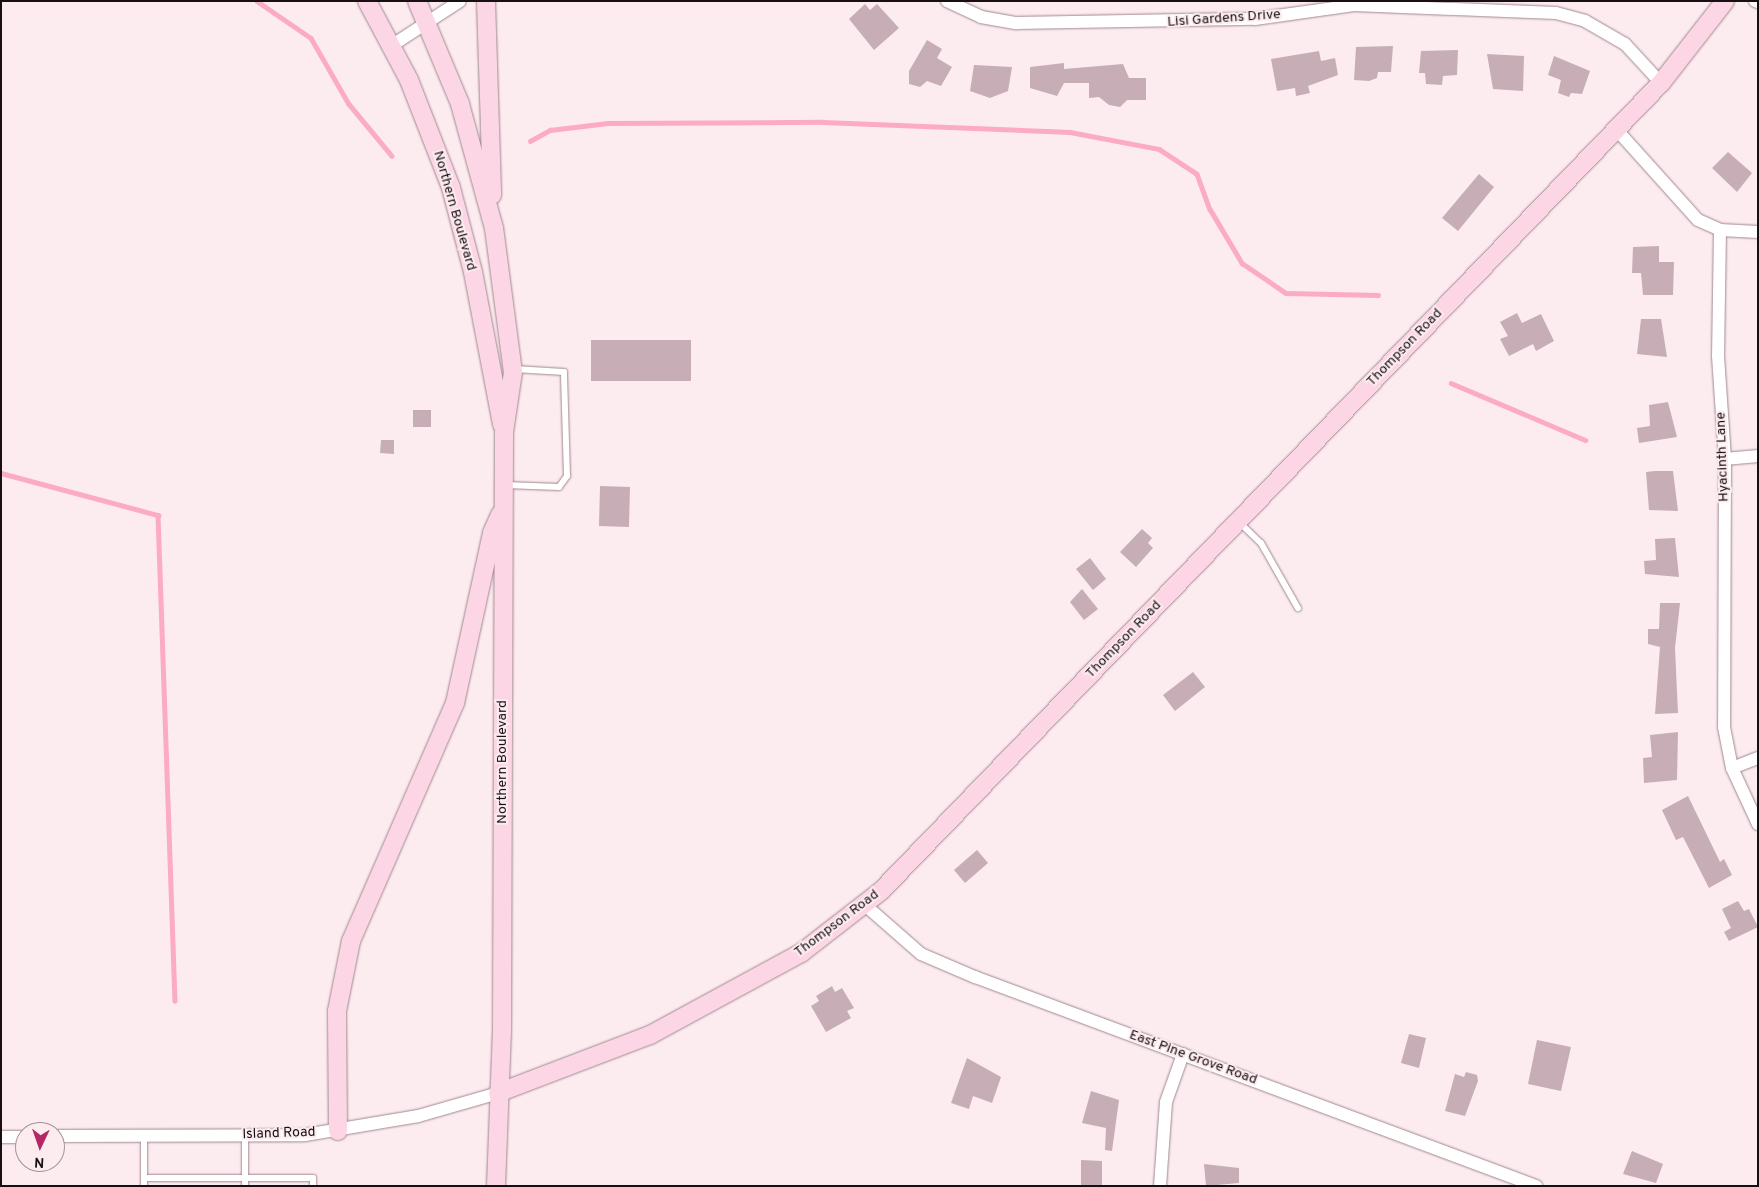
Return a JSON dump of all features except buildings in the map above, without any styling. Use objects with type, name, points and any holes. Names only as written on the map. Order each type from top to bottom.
[{"type":"main road","name":"Northern Boulevard","points":[[367,1],[391,46],[451,188],[473,272],[489,377],[504,432]]},
{"type":"main road","name":"Northern Boulevard","points":[[417,1],[429,24],[460,104],[494,228],[512,368],[504,432],[498,1093]]},
{"type":"main road","points":[[486,1],[494,228]]},
{"type":"main road","name":"Thompson Road","points":[[498,1093],[650,1035],[801,953],[865,905],[1662,83],[1726,1]]},
{"type":"main road","points":[[338,1131],[337,1011],[351,941],[455,703],[492,533],[504,508]]},
{"type":"main road","points":[[496,1186],[498,1093]]},
{"type":"street","points":[[391,46],[429,24],[460,1]]},
{"type":"street","name":"Lisi Gardens Drive","points":[[947,1],[981,18],[1016,23],[1245,20],[1354,4],[1556,13],[1585,21],[1625,44],[1662,83]]},
{"type":"street","points":[[1616,129],[1698,220],[1720,230],[1758,232]]},
{"type":"street","name":"Hyacinth Lane","points":[[1720,230],[1718,356],[1725,459],[1724,727],[1732,768],[1758,824]]},
{"type":"street","points":[[1725,459],[1758,456]]},
{"type":"street","points":[[1732,768],[1758,758]]},
{"type":"street","name":"East Pine Grove Road","points":[[865,905],[922,954],[1536,1186]]},
{"type":"street","points":[[1160,1186],[1166,1102],[1183,1054]]},
{"type":"street","name":"Island Road","points":[[65,1136],[245,1135],[338,1131],[439,1111],[498,1093]]},
{"type":"street","points":[[1,1137],[15,1137]]},
{"type":"lane","points":[[504,485],[559,487],[568,476],[564,372],[512,368]]},
{"type":"lane","points":[[1238,521],[1261,543],[1298,608]]},
{"type":"lane","points":[[245,1135],[245,1186]]},
{"type":"lane","points":[[144,1136],[144,1186]]},
{"type":"lane","points":[[144,1178],[245,1176],[313,1178],[313,1186]]},
{"type":"waterway","points":[[257,1],[311,38],[349,104],[392,156]]},
{"type":"waterway","points":[[530,141],[550,130],[608,123],[823,122],[1070,132],[1159,149],[1197,174],[1210,209],[1242,263],[1286,293],[1378,295]]},
{"type":"waterway","points":[[1451,383],[1585,440]]},
{"type":"waterway","points":[[1,473],[158,515],[175,1001]]}]
